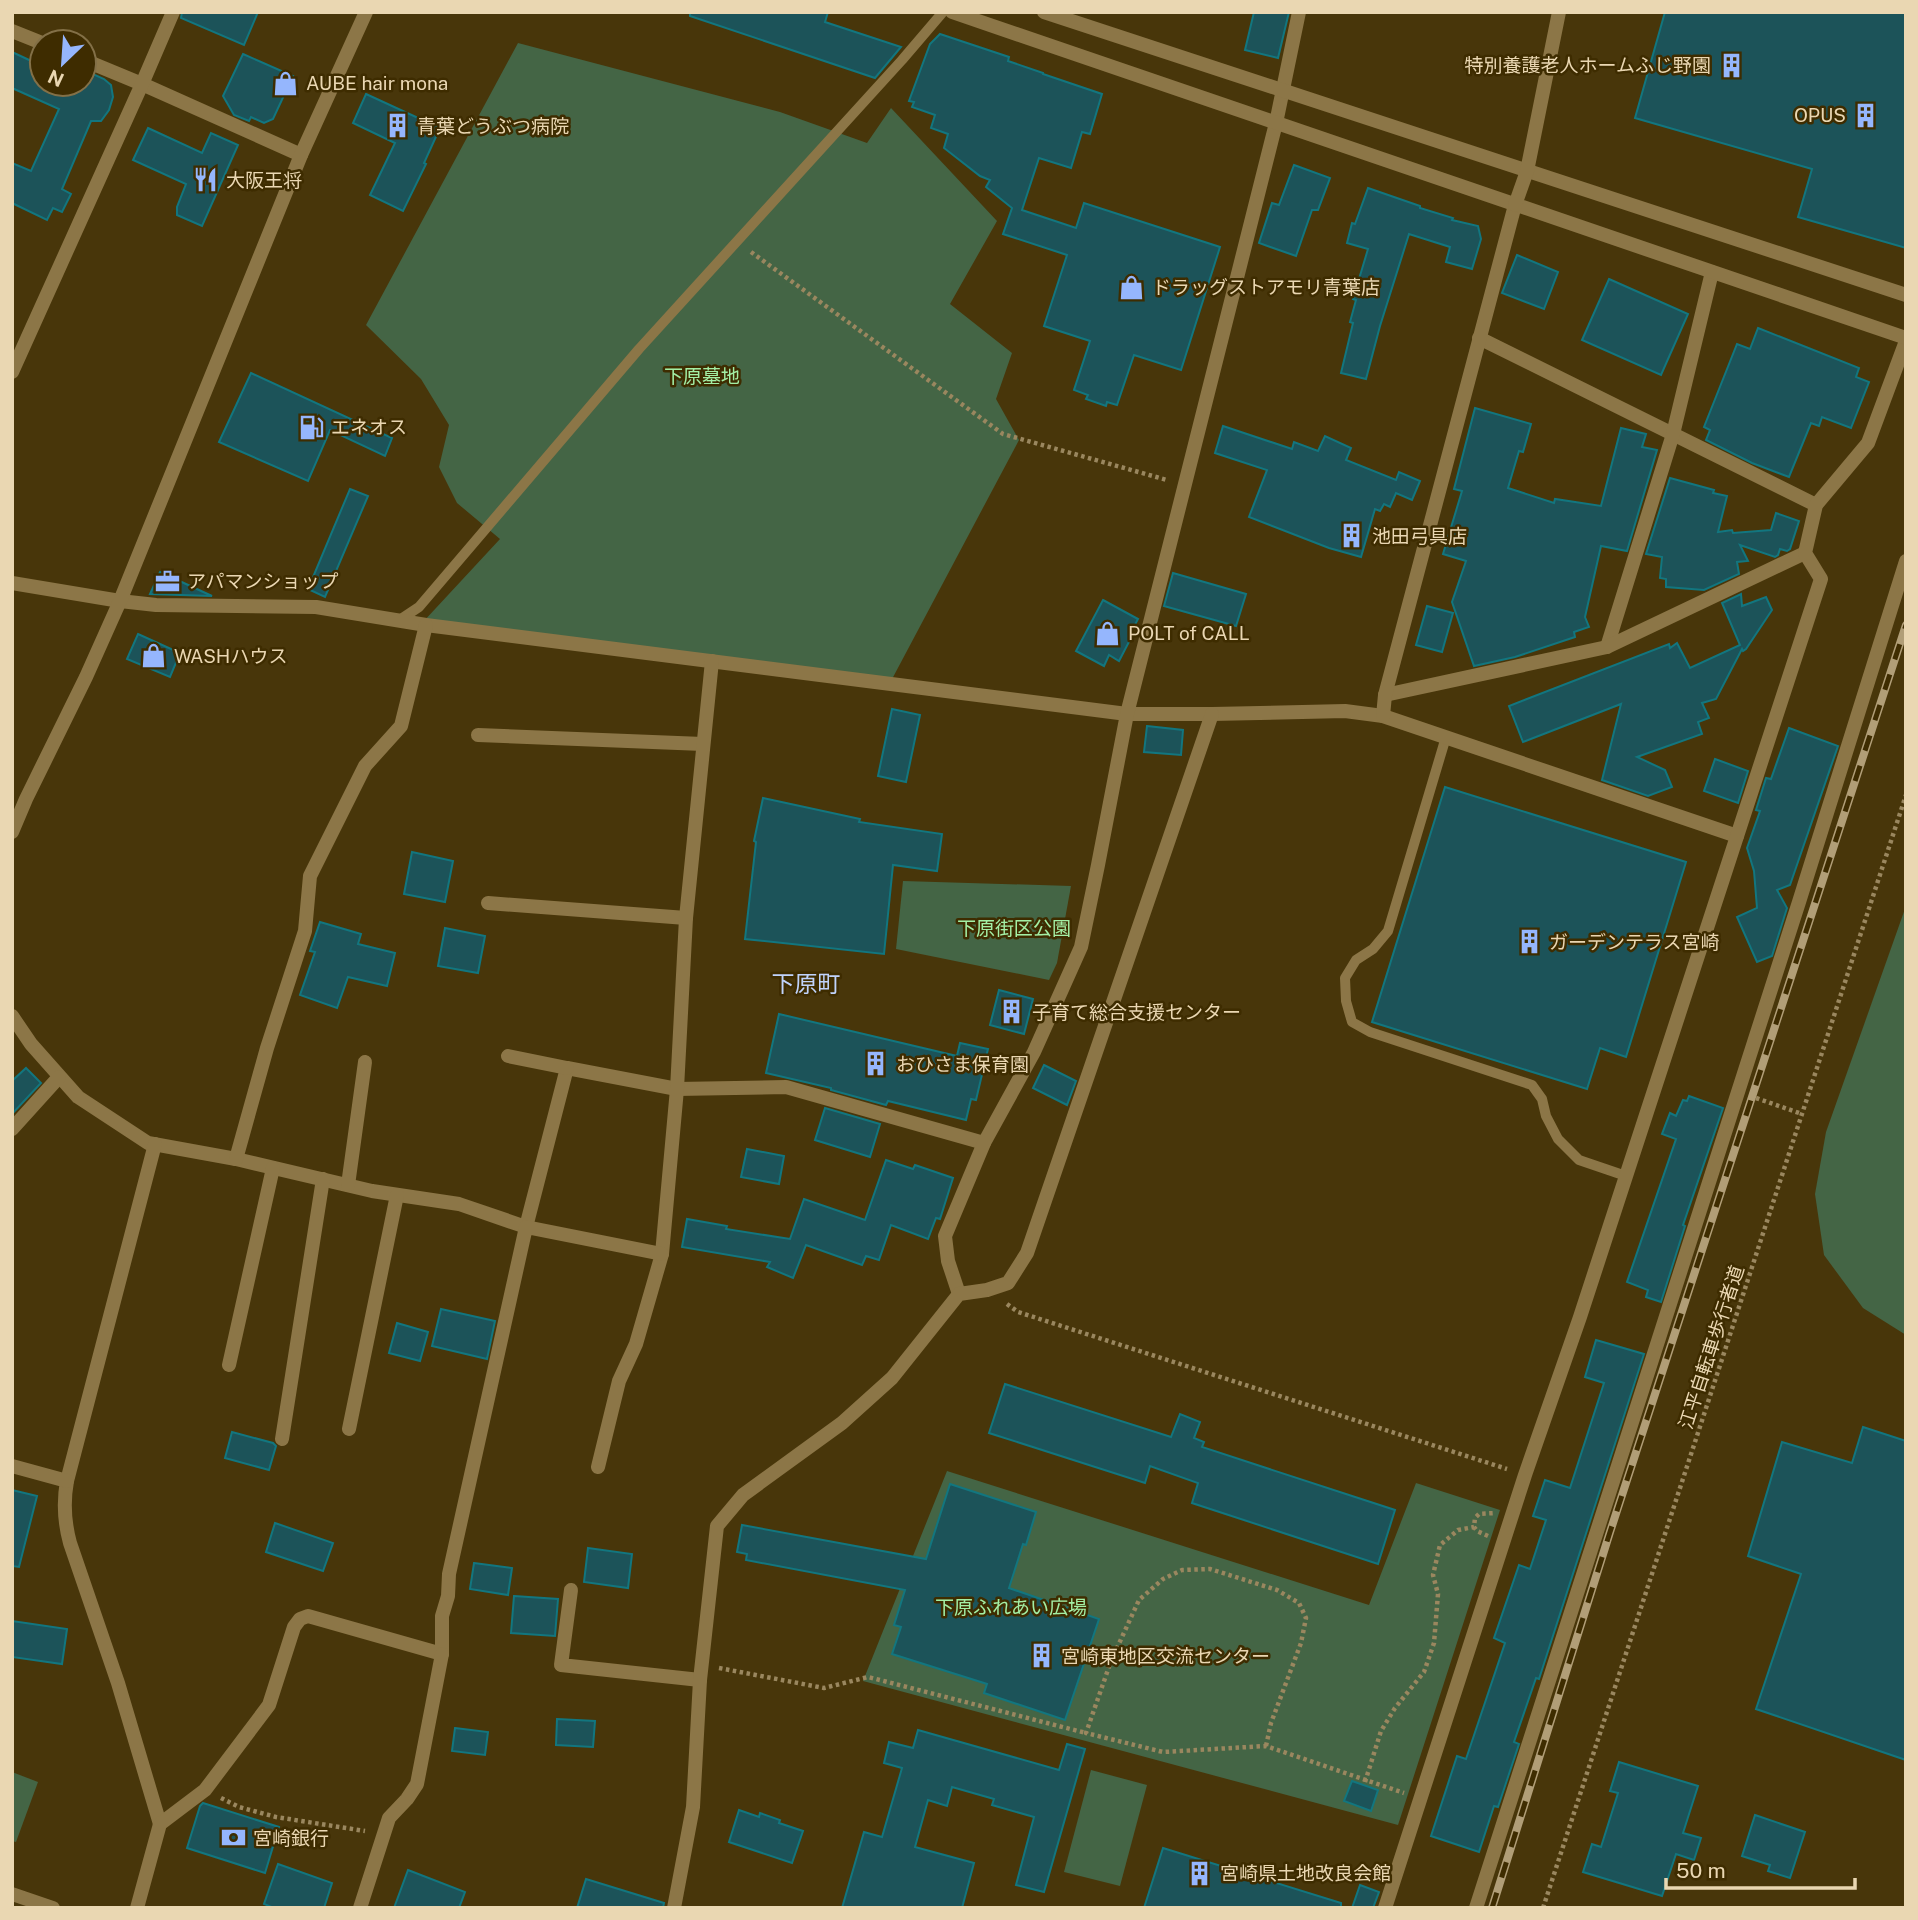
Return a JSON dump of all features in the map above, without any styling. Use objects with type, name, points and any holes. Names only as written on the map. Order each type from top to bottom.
[{"type":"street","points":[[12,372],[173,12]]},
{"type":"street","points":[[12,832],[120,601],[301,155],[366,12]]},
{"type":"street","points":[[952,12],[1906,339],[1868,443],[1816,505],[1805,553],[1821,579],[1385,1908]]},
{"type":"street","points":[[1044,12],[1906,295]]},
{"type":"street","points":[[959,1293],[948,1261],[945,1236],[984,1143],[1034,1052],[1080,947],[1127,714],[1276,123],[1299,12]]},
{"type":"street","points":[[1383,716],[1385,695],[1479,338],[1515,205],[1527,172],[1559,12]]},
{"type":"street","points":[[98,66],[301,155]]},
{"type":"street","points":[[1607,647],[1673,434],[1712,272]]},
{"type":"street","points":[[1479,338],[1816,505]]},
{"type":"street","points":[[1385,695],[1607,647],[1805,553]]},
{"type":"street","points":[[1476,1908],[1906,561]]},
{"type":"street","points":[[12,583],[156,605],[316,607],[426,625],[1127,714],[1345,711],[1383,716],[1737,836]]},
{"type":"street","points":[[236,1159],[304,931],[310,876],[365,766],[401,726],[426,625]]},
{"type":"street","points":[[598,1467],[619,1381],[636,1344],[662,1254],[677,1089],[686,918],[712,661]]},
{"type":"street","points":[[674,1908],[693,1807],[700,1680],[716,1526],[743,1495],[842,1423],[891,1378],[959,1293],[987,1290],[1008,1283],[1027,1253],[1212,714]]},
{"type":"street","points":[[478,734],[703,744]]},
{"type":"street","points":[[488,903],[686,918]]},
{"type":"street","points":[[12,1016],[31,1044],[78,1097],[148,1143],[236,1159],[397,1195],[459,1204],[526,1227],[662,1254]]},
{"type":"street","points":[[508,1056],[677,1089],[786,1087],[984,1143]]},
{"type":"street","points":[[348,1185],[365,1062]]},
{"type":"street","points":[[360,1908],[389,1818],[417,1784],[442,1654],[442,1616],[448,1596],[449,1574],[526,1227],[568,1068]]},
{"type":"street","points":[[12,1129],[59,1077]]},
{"type":"street","points":[[138,1908],[160,1824],[118,1683],[64,1523],[64,1501],[66,1481],[155,1144]]},
{"type":"street","points":[[229,1365],[273,1167]]},
{"type":"street","points":[[282,1439],[323,1179]]},
{"type":"street","points":[[349,1429],[397,1195]]},
{"type":"street","points":[[12,1466],[66,1481]]},
{"type":"street","points":[[571,1590],[561,1665],[700,1680]]},
{"type":"street","points":[[160,1824],[205,1790],[269,1705],[294,1627],[300,1619],[308,1616],[442,1654]]},
{"type":"street","points":[[12,1894],[53,1908]]},
{"type":"lane","points":[[398,621],[419,607],[639,349],[943,12]]},
{"type":"lane","points":[[1446,737],[1388,931],[1373,948],[1356,960],[1345,978],[1346,1001],[1352,1022],[1370,1032],[1532,1085],[1542,1099],[1546,1116],[1558,1139],[1579,1160],[1626,1176]]},
{"type":"path","points":[[736,242],[1003,434],[1184,485]]},
{"type":"path","name":"江平自転車歩行者道","points":[[1543,1908],[1906,795]]},
{"type":"path","points":[[1738,1091],[1802,1115]]},
{"type":"path","points":[[987,1290],[1018,1312],[1525,1475]]},
{"type":"path","points":[[1491,1536],[1477,1531],[1474,1527],[1475,1518],[1479,1514],[1491,1512],[1499,1514]]},
{"type":"path","points":[[1365,1783],[1381,1731],[1395,1708],[1424,1672],[1434,1643],[1438,1594],[1433,1574],[1440,1545],[1458,1530],[1474,1527]]},
{"type":"path","points":[[1086,1733],[1111,1661],[1139,1600],[1163,1579],[1182,1570],[1210,1569],[1277,1590],[1299,1603],[1306,1618],[1301,1643],[1271,1723],[1266,1746]]},
{"type":"path","points":[[702,1664],[824,1688],[868,1677],[1163,1752],[1266,1746],[1408,1795]]},
{"type":"path","points":[[205,1790],[239,1807],[276,1817],[353,1830],[384,1832]]},
{"type":"green space","name":"下原墓地","points":[[518,43],[780,112],[867,143],[891,108],[997,221],[950,304],[1012,353],[996,399],[1019,440],[891,681],[423,622],[500,539],[457,503],[439,467],[449,425],[421,379],[366,325]]},
{"type":"green space","name":"下原街区公園","points":[[903,881],[1071,886],[1057,963],[1049,980],[896,949]]},
{"type":"green space","points":[[1906,906],[1906,1335],[1863,1308],[1824,1255],[1815,1194],[1826,1132]]},
{"type":"green space","name":"下原ふれあい広場","points":[[947,1471],[1369,1605],[1416,1483],[1500,1510],[1398,1825],[863,1681]]},
{"type":"green space","points":[[1091,1770],[1147,1785],[1120,1886],[1064,1872]]},
{"type":"green space","points":[[12,1772],[38,1782],[16,1842],[12,1841]]},
{"type":"building","points":[[182,12],[258,12],[244,45],[181,18]]},
{"type":"building","points":[[690,12],[828,12],[825,22],[901,47],[875,78],[690,16]]},
{"type":"building","points":[[1254,12],[1289,12],[1278,58],[1245,50]]},
{"type":"building","points":[[1665,12],[1906,12],[1906,248],[1798,217],[1812,169],[1635,118]]},
{"type":"building","points":[[940,34],[1009,57],[1008,61],[1102,94],[1090,134],[1082,132],[1071,168],[1039,158],[1022,210],[1076,228],[1084,203],[1220,247],[1181,370],[1134,355],[1117,405],[1107,402],[1106,406],[1086,399],[1088,395],[1074,390],[1090,341],[1044,326],[1067,255],[1003,234],[1012,208],[986,187],[990,180],[980,176],[944,148],[948,134],[931,128],[935,115],[912,107],[914,102],[909,101],[930,44]]},
{"type":"building","points":[[12,52],[28,59],[28,95],[12,88]]},
{"type":"building","points":[[243,54],[293,76],[273,119],[264,123],[251,117],[249,121],[234,115],[223,96]]},
{"type":"building","points":[[98,76],[111,85],[113,97],[109,110],[101,121],[91,121],[62,189],[71,194],[62,212],[53,208],[47,220],[12,203],[12,163],[31,171],[59,109],[34,98],[98,98]]},
{"type":"building","points":[[366,94],[440,128],[403,211],[370,195],[395,143],[353,123]]},
{"type":"building","points":[[148,128],[202,153],[211,133],[238,145],[202,226],[177,215],[177,207],[186,184],[133,160]]},
{"type":"building","points":[[1294,165],[1330,178],[1318,210],[1312,210],[1296,256],[1259,243],[1272,203],[1279,205]]},
{"type":"building","points":[[1368,188],[1453,218],[1452,220],[1478,226],[1481,239],[1472,269],[1446,262],[1450,247],[1409,234],[1366,379],[1341,373],[1353,323],[1350,322],[1356,300],[1353,299],[1368,249],[1347,243],[1352,223],[1355,224]]},
{"type":"building","points":[[1517,255],[1558,272],[1544,309],[1502,293]]},
{"type":"building","points":[[1609,279],[1688,314],[1661,375],[1582,340]]},
{"type":"building","points":[[1758,328],[1859,368],[1856,377],[1869,382],[1851,428],[1822,417],[1819,426],[1811,423],[1789,477],[1752,463],[1706,440],[1710,430],[1704,427],[1737,344],[1750,349]]},
{"type":"building","points":[[251,373],[392,438],[385,456],[330,430],[308,481],[219,442]]},
{"type":"building","points":[[1475,408],[1531,424],[1523,452],[1519,451],[1508,488],[1554,503],[1555,499],[1601,506],[1621,428],[1646,434],[1642,447],[1657,450],[1627,551],[1601,546],[1585,617],[1589,627],[1574,632],[1575,637],[1515,657],[1474,666],[1452,602],[1466,561],[1443,554],[1462,491],[1454,489]]},
{"type":"building","points":[[1223,426],[1292,449],[1294,442],[1318,451],[1325,436],[1351,448],[1346,460],[1396,480],[1399,472],[1420,481],[1412,500],[1396,493],[1390,507],[1384,504],[1380,511],[1375,509],[1361,557],[1329,548],[1249,517],[1267,470],[1215,453]]},
{"type":"building","points":[[1670,478],[1727,496],[1718,532],[1771,530],[1776,513],[1799,521],[1790,549],[1780,549],[1775,557],[1740,545],[1748,561],[1737,562],[1739,574],[1704,590],[1666,587],[1666,579],[1660,578],[1662,557],[1646,554]]},
{"type":"building","points":[[350,489],[368,496],[325,597],[308,589]]},
{"type":"building","name":"アパマンショップ","points":[[160,572],[212,596],[150,594]]},
{"type":"building","points":[[1173,573],[1246,594],[1236,626],[1164,606]]},
{"type":"building","points":[[1741,594],[1742,606],[1766,597],[1772,610],[1746,649],[1742,649],[1716,699],[1702,703],[1709,718],[1698,722],[1702,734],[1637,757],[1665,770],[1672,787],[1648,796],[1602,780],[1621,704],[1523,742],[1509,706],[1669,644],[1670,648],[1677,643],[1690,668],[1740,645],[1722,603]]},
{"type":"building","name":"POLT of CALL","points":[[1103,600],[1138,619],[1119,661],[1109,655],[1104,666],[1076,651]]},
{"type":"building","points":[[1427,606],[1453,613],[1442,652],[1416,645]]},
{"type":"building","name":"WASHハウス","points":[[138,634],[180,653],[170,677],[127,659]]},
{"type":"building","points":[[892,709],[920,715],[906,782],[878,776]]},
{"type":"building","points":[[1147,726],[1183,730],[1181,755],[1144,752]]},
{"type":"building","points":[[1789,728],[1838,746],[1790,885],[1777,890],[1787,908],[1772,956],[1757,962],[1737,917],[1757,908],[1754,871],[1747,848],[1760,811],[1756,810],[1766,778],[1771,779]]},
{"type":"building","points":[[1715,759],[1748,771],[1738,803],[1704,791]]},
{"type":"building","name":"ガーデンテラス宮崎","points":[[1445,787],[1686,862],[1626,1057],[1600,1048],[1587,1089],[1372,1022]]},
{"type":"building","points":[[763,798],[860,819],[859,822],[942,834],[937,871],[893,865],[884,954],[745,939],[754,841]]},
{"type":"building","points":[[412,852],[453,861],[445,902],[404,894]]},
{"type":"building","points":[[320,922],[361,934],[358,944],[395,953],[387,986],[348,977],[337,1008],[300,995],[315,952],[310,951]]},
{"type":"building","points":[[445,928],[485,936],[478,973],[438,966]]},
{"type":"building","name":"子育て総合支援センター","points":[[999,990],[1033,999],[1024,1034],[990,1025]]},
{"type":"building","name":"おひさま保育園","points":[[779,1014],[957,1056],[960,1043],[988,1049],[976,1100],[971,1099],[966,1120],[888,1101],[886,1105],[831,1088],[766,1073]]},
{"type":"building","points":[[1044,1065],[1076,1081],[1067,1105],[1033,1088]]},
{"type":"building","points":[[26,1068],[41,1083],[12,1114],[12,1081]]},
{"type":"building","points":[[1689,1096],[1723,1108],[1683,1225],[1685,1226],[1661,1302],[1646,1297],[1648,1290],[1627,1282],[1676,1139],[1662,1134],[1670,1113],[1676,1116],[1683,1100],[1687,1101]]},
{"type":"building","points":[[825,1108],[880,1124],[870,1157],[815,1140]]},
{"type":"building","points":[[747,1149],[784,1156],[779,1184],[741,1177]]},
{"type":"building","points":[[886,1160],[913,1169],[915,1165],[953,1178],[940,1219],[936,1218],[928,1239],[891,1225],[879,1260],[866,1256],[862,1265],[806,1245],[793,1278],[767,1267],[770,1262],[682,1247],[687,1219],[727,1226],[726,1229],[790,1239],[804,1199],[865,1220]]},
{"type":"building","points":[[441,1309],[495,1321],[487,1359],[432,1346]]},
{"type":"building","points":[[397,1323],[428,1332],[420,1361],[389,1353]]},
{"type":"building","points":[[1596,1340],[1644,1354],[1539,1679],[1536,1678],[1514,1742],[1519,1744],[1498,1807],[1494,1806],[1479,1852],[1431,1836],[1457,1756],[1466,1759],[1505,1643],[1494,1638],[1519,1565],[1530,1569],[1546,1520],[1533,1516],[1545,1480],[1570,1488],[1604,1383],[1585,1377]]},
{"type":"building","points":[[1005,1384],[1171,1437],[1180,1414],[1200,1422],[1194,1438],[1204,1442],[1202,1447],[1395,1510],[1378,1564],[1192,1503],[1198,1483],[1150,1466],[1145,1483],[989,1433]]},
{"type":"building","points":[[1863,1427],[1906,1441],[1906,1760],[1756,1709],[1801,1574],[1748,1556],[1782,1442],[1852,1463]]},
{"type":"building","points":[[232,1432],[276,1446],[269,1470],[225,1458]]},
{"type":"building","points":[[950,1484],[1036,1512],[1009,1588],[1099,1619],[1065,1720],[984,1693],[987,1684],[892,1654],[901,1627],[894,1625],[905,1590],[746,1560],[747,1554],[737,1552],[742,1525],[926,1559]]},
{"type":"building","points":[[12,1490],[37,1496],[19,1567],[12,1566]]},
{"type":"building","points":[[275,1523],[333,1543],[323,1571],[266,1552]]},
{"type":"building","points":[[588,1548],[632,1554],[628,1588],[584,1582]]},
{"type":"building","points":[[474,1563],[512,1568],[508,1595],[470,1589]]},
{"type":"building","points":[[514,1596],[558,1599],[555,1636],[511,1633]]},
{"type":"building","points":[[12,1621],[67,1629],[62,1664],[12,1657]]},
{"type":"building","points":[[557,1719],[595,1721],[593,1747],[556,1745]]},
{"type":"building","points":[[455,1728],[488,1732],[485,1755],[452,1751]]},
{"type":"building","points":[[918,1730],[1059,1770],[1067,1744],[1085,1749],[1044,1892],[1016,1885],[1034,1817],[992,1805],[994,1799],[952,1787],[947,1806],[928,1800],[915,1847],[974,1863],[962,1908],[842,1908],[864,1832],[882,1837],[902,1768],[884,1763],[889,1742],[913,1748]]},
{"type":"building","points":[[1619,1762],[1698,1786],[1683,1833],[1701,1838],[1694,1860],[1676,1854],[1662,1896],[1583,1872],[1592,1844],[1601,1847],[1618,1793],[1610,1791]]},
{"type":"building","points":[[1352,1781],[1378,1790],[1371,1811],[1344,1801]]},
{"type":"building","name":"宮崎銀行","points":[[203,1803],[279,1827],[265,1873],[187,1848]]},
{"type":"building","points":[[739,1810],[759,1817],[760,1813],[803,1831],[792,1863],[729,1842]]},
{"type":"building","points":[[1755,1815],[1805,1832],[1790,1878],[1768,1871],[1770,1865],[1742,1856]]},
{"type":"building","name":"宮崎県土地改良会館","points":[[1163,1848],[1341,1903],[1341,1908],[1144,1908]]},
{"type":"building","points":[[278,1864],[332,1883],[324,1908],[274,1908],[264,1904]]},
{"type":"building","points":[[408,1870],[465,1892],[459,1908],[394,1908]]},
{"type":"building","points":[[586,1879],[664,1903],[663,1908],[577,1908]]},
{"type":"building","points":[[1360,1885],[1379,1892],[1373,1908],[1352,1908]]},
{"type":"railway","points":[[1492,1908],[1610,1532],[1906,625]]},
{"type":"place","name":"特別養護老人ホームふじ野園","points":[[1731,65]]},
{"type":"place","name":"AUBE hair mona","points":[[286,83]]},
{"type":"place","name":"OPUS","points":[[1866,115]]},
{"type":"place","name":"青葉どうぶつ病院","points":[[397,126]]},
{"type":"place","name":"大阪王将","points":[[206,180]]},
{"type":"place","name":"ドラッグストアモリ青葉店","points":[[1132,287]]},
{"type":"place","name":"エネオス","points":[[311,427]]},
{"type":"place","name":"池田弓具店","points":[[1352,536]]},
{"type":"place","name":"アパマンショップ","points":[[167,581]]},
{"type":"place","name":"POLT of CALL","points":[[1108,633]]},
{"type":"place","name":"WASHハウス","points":[[154,656]]},
{"type":"place","name":"ガーデンテラス宮崎","points":[[1529,942]]},
{"type":"place","name":"子育て総合支援センター","points":[[1012,1012]]},
{"type":"place","name":"おひさま保育園","points":[[876,1064]]},
{"type":"place","name":"宮崎東地区交流センター","points":[[1041,1656]]},
{"type":"place","name":"宮崎銀行","points":[[233,1838]]},
{"type":"place","name":"宮崎県土地改良会館","points":[[1200,1873]]},
{"type":"district","name":"下原町","points":[[806,984]]}]
